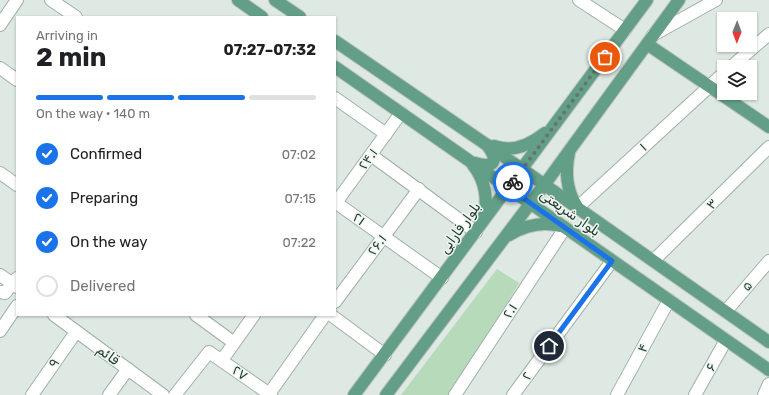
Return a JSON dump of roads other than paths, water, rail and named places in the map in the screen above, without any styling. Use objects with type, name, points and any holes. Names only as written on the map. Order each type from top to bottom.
[{"type":"main road","points":[[238,0],[257,16]]},
{"type":"main road","points":[[275,0],[299,16]]},
{"type":"main road","name":"بلوار فارابی","points":[[354,395],[385,356],[647,0]]},
{"type":"main road","points":[[386,395],[545,184],[679,0]]},
{"type":"main road","points":[[650,40],[708,87],[769,127]]},
{"type":"main road","name":"بلوار شریعتی","points":[[336,42],[522,168],[769,342]]},
{"type":"main road","name":"بلوار شریعتی","points":[[336,69],[769,370]]},
{"type":"main road","points":[[484,142],[500,148],[512,149],[532,142],[552,128]]},
{"type":"main road","points":[[472,162],[486,166],[490,165],[494,161],[494,156],[491,150],[484,142]]},
{"type":"main road","points":[[570,150],[566,170],[567,179],[569,190],[578,207]]},
{"type":"main road","points":[[472,162],[480,175],[485,192],[486,208],[479,228]]},
{"type":"main road","points":[[504,238],[529,226],[549,224],[565,228]]},
{"type":"street","points":[[0,25],[17,0]]},
{"type":"street","points":[[51,0],[75,16]]},
{"type":"street","points":[[579,0],[625,30]]},
{"type":"street","points":[[650,40],[716,0]]},
{"type":"street","points":[[738,60],[769,34]]},
{"type":"street","points":[[0,68],[16,79]]},
{"type":"street","points":[[708,87],[717,79]]},
{"type":"street","name":"۱","points":[[578,207],[708,87]]},
{"type":"street","points":[[336,99],[386,134]]},
{"type":"street","name":"۲۴.۱","points":[[336,202],[401,113]]},
{"type":"street","name":"۳","points":[[654,260],[769,147]]},
{"type":"street","points":[[371,155],[419,189],[479,228]]},
{"type":"street","points":[[0,173],[16,184]]},
{"type":"street","name":"۲۶.۱","points":[[336,301],[419,189]]},
{"type":"street","name":"۲۱","points":[[336,204],[442,278]]},
{"type":"street","name":"۲.۱","points":[[455,395],[565,228]]},
{"type":"street","name":"۲","points":[[513,395],[612,261]]},
{"type":"street","name":"۵","points":[[726,311],[769,262]]},
{"type":"street","points":[[0,275],[15,283],[5,293],[0,292]]},
{"type":"street","name":"۴","points":[[617,395],[669,300]]},
{"type":"street","points":[[0,331],[16,307]]},
{"type":"street","name":"قائم","points":[[55,316],[163,395]]},
{"type":"street","points":[[197,316],[233,342]]},
{"type":"street","points":[[222,360],[233,342],[253,316]]},
{"type":"street","points":[[270,394],[324,316]]},
{"type":"street","points":[[332,316],[385,356]]},
{"type":"street","name":"۹","points":[[32,395],[76,332]]},
{"type":"street","name":"۶","points":[[695,395],[726,340]]},
{"type":"street","name":"۲۷","points":[[175,395],[209,352],[270,394]]},
{"type":"street","points":[[109,395],[128,369]]},
{"type":"street","points":[[764,395],[769,384]]}]
